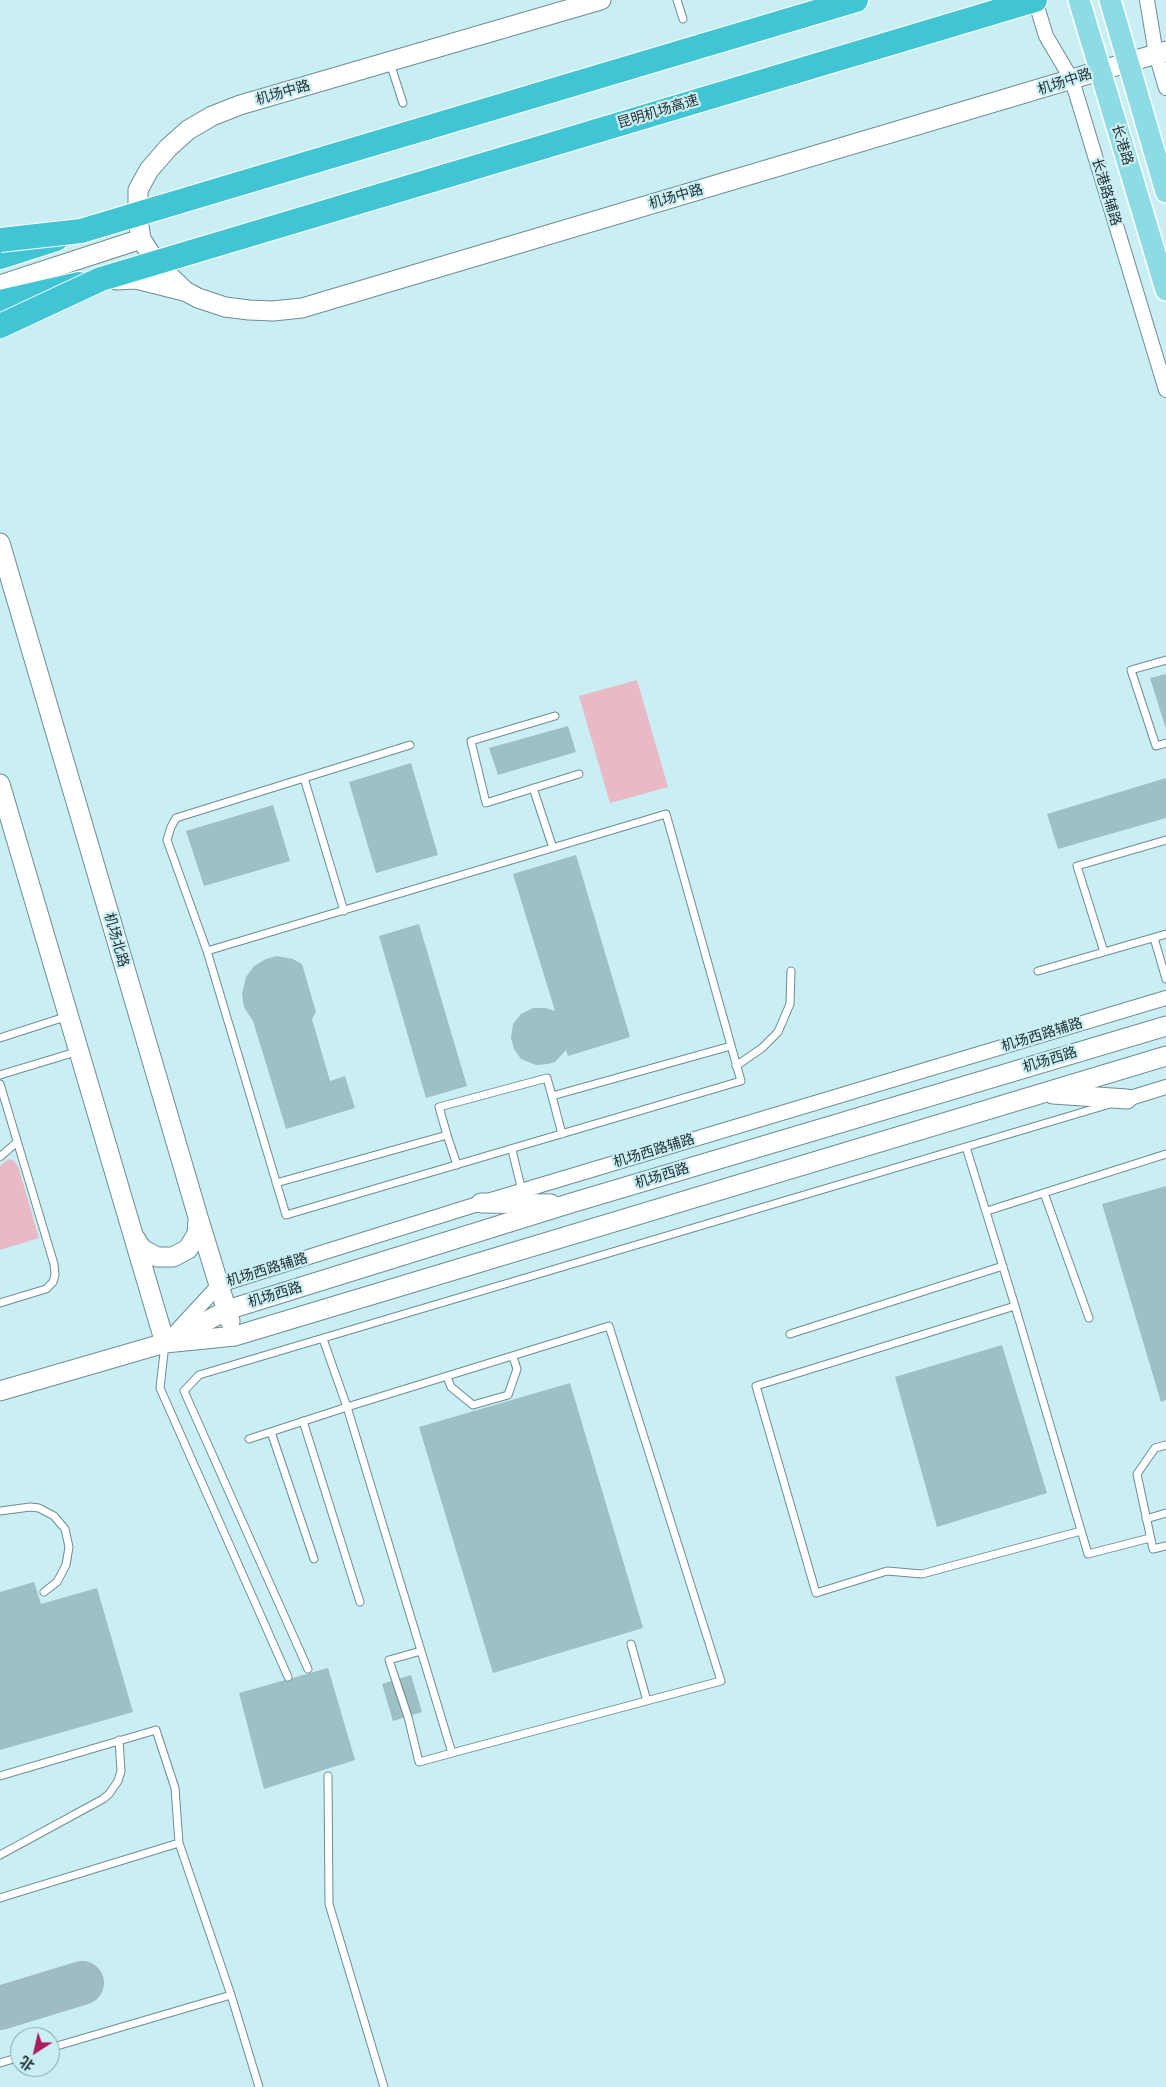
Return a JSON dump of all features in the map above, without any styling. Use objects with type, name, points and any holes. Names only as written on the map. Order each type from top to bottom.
[{"type":"highway","points":[[0,256],[856,0]]},
{"type":"highway","name":"昆明机场高速","points":[[101,279],[1035,0]]},
{"type":"highway","points":[[0,240],[81,231]]},
{"type":"highway","points":[[0,302],[101,279]]},
{"type":"highway","points":[[0,326],[101,279]]},
{"type":"main road","name":"机场中路","points":[[0,256],[96,225],[111,216],[138,190],[149,170],[168,148],[188,130],[212,116],[240,105],[601,0]]},
{"type":"main road","name":"长港路","points":[[1078,0],[1166,290]]},
{"type":"main road","name":"长港路","points":[[1110,0],[1166,192]]},
{"type":"main road","name":"机场中路","points":[[0,316],[112,280],[136,279],[185,291],[225,307],[273,311],[302,308],[1161,53]]},
{"type":"main road","name":"机场中路","points":[[138,190],[138,220],[141,239],[157,264],[185,291]]},
{"type":"main road","points":[[0,285],[141,239]]},
{"type":"main road","name":"机场北路","points":[[0,543],[218,1285],[235,1336]]},
{"type":"main road","points":[[0,784],[4,812],[69,1016],[165,1343]]},
{"type":"main road","name":"机场西路","points":[[165,1343],[226,1310],[568,1204],[1166,1026]]},
{"type":"main road","name":"机场西路","points":[[0,1391],[165,1343],[235,1336],[1166,1056]]},
{"type":"main road","points":[[1039,1094],[1127,1099]]},
{"type":"main road","points":[[481,1203],[568,1204]]},
{"type":"main road","points":[[133,1235],[142,1249],[157,1257],[174,1257],[188,1249],[197,1234],[198,1217]]},
{"type":"street","name":"长港路辅路","points":[[1035,0],[1046,36],[1072,80],[1166,390]]},
{"type":"street","points":[[1147,0],[1161,53],[1166,88]]},
{"type":"street","name":"机场西路辅路","points":[[165,1343],[218,1285],[522,1190],[1166,998]]},
{"type":"street","points":[[1127,1099],[1166,1087]]},
{"type":"lane","points":[[676,0],[683,19]]},
{"type":"lane","points":[[390,62],[403,103]]},
{"type":"lane","points":[[1166,660],[1131,670],[1156,746],[1166,743]]},
{"type":"lane","points":[[555,716],[471,741],[486,803],[579,774]]},
{"type":"lane","points":[[207,951],[666,814],[741,1081],[286,1215],[207,951],[168,840],[171,827],[176,818],[410,745]]},
{"type":"lane","points":[[304,778],[344,911]]},
{"type":"lane","points":[[533,788],[553,848]]},
{"type":"lane","points":[[1104,952],[1077,866],[1166,840]]},
{"type":"lane","points":[[1038,971],[1166,934]]},
{"type":"lane","points":[[1154,938],[1166,979]]},
{"type":"lane","points":[[736,1066],[762,1048],[778,1032],[790,1004],[791,971]]},
{"type":"lane","points":[[0,1038],[69,1016]]},
{"type":"lane","points":[[552,1096],[731,1046]]},
{"type":"lane","points":[[0,1075],[79,1051]]},
{"type":"lane","points":[[457,1165],[446,1135],[439,1107],[547,1078],[562,1134]]},
{"type":"lane","points":[[0,1084],[54,1264],[55,1275],[46,1289],[0,1303]]},
{"type":"lane","points":[[308,1669],[184,1392],[199,1375],[1127,1099]]},
{"type":"lane","points":[[276,1183],[446,1135]]},
{"type":"lane","points":[[0,1157],[18,1142]]},
{"type":"lane","points":[[966,1147],[1004,1266],[1088,1554],[1150,1538]]},
{"type":"lane","points":[[512,1150],[522,1190]]},
{"type":"lane","points":[[987,1211],[1166,1154]]},
{"type":"lane","points":[[1044,1192],[1089,1318]]},
{"type":"lane","points":[[790,1334],[1004,1266]]},
{"type":"lane","points":[[1015,1306],[756,1386],[813,1584],[816,1593],[887,1572],[922,1574],[1081,1531]]},
{"type":"lane","points":[[249,1439],[609,1326],[721,1681],[419,1762],[390,1660],[421,1651]]},
{"type":"lane","points":[[323,1339],[347,1407],[452,1753]]},
{"type":"lane","points":[[165,1343],[160,1388],[288,1677]]},
{"type":"lane","points":[[447,1377],[450,1387],[473,1405],[508,1395],[517,1369],[513,1357]]},
{"type":"lane","points":[[303,1422],[360,1602]]},
{"type":"lane","points":[[271,1432],[314,1559]]},
{"type":"lane","points":[[1166,1444],[1155,1448],[1137,1474],[1153,1549],[1166,1546]]},
{"type":"lane","points":[[0,1511],[30,1506],[39,1508],[54,1516],[65,1529],[70,1547],[66,1565],[57,1582],[44,1592]]},
{"type":"lane","points":[[1146,1518],[1166,1513]]},
{"type":"lane","points":[[631,1644],[646,1701]]},
{"type":"lane","points":[[0,1776],[156,1730],[175,1788],[179,1842],[231,1995],[259,2087]]},
{"type":"lane","points":[[0,1856],[109,1794],[118,1781],[121,1771],[119,1740]]},
{"type":"lane","points":[[328,1776],[329,1904],[384,2087]]},
{"type":"lane","points":[[0,1898],[179,1842]]},
{"type":"lane","points":[[60,2045],[231,1995]]},
{"type":"shaded area","points":[[637,680],[668,787],[610,803],[579,696]]},
{"type":"shaded area","points":[[9,1159],[13,1160],[18,1166],[39,1238],[0,1250],[0,1166]]},
{"type":"building","points":[[1166,674],[1166,729],[1150,678]]},
{"type":"building","points":[[568,726],[576,752],[498,775],[489,748]]},
{"type":"building","points":[[411,763],[438,855],[376,873],[349,782]]},
{"type":"building","points":[[1166,778],[1166,818],[1058,849],[1047,814]]},
{"type":"building","points":[[273,805],[290,861],[204,886],[186,831]]},
{"type":"building","points":[[576,855],[630,1037],[568,1056],[566,1050],[555,1062],[536,1065],[521,1059],[514,1049],[511,1038],[513,1024],[521,1014],[533,1008],[546,1008],[555,1011],[513,874]]},
{"type":"building","points":[[419,924],[467,1086],[426,1098],[379,936]]},
{"type":"building","points":[[277,956],[293,959],[302,964],[316,1012],[312,1019],[330,1081],[345,1076],[355,1108],[286,1129],[253,1021],[244,1007],[242,994],[246,977],[254,966],[266,959]]},
{"type":"building","points":[[1166,1186],[1166,1400],[1161,1402],[1102,1204]]},
{"type":"building","points":[[1002,1345],[1047,1493],[937,1527],[895,1377]]},
{"type":"building","points":[[570,1383],[643,1628],[493,1673],[419,1427]]},
{"type":"building","points":[[34,1582],[41,1604],[97,1588],[133,1712],[0,1750],[0,1592]]},
{"type":"building","points":[[328,1668],[355,1760],[264,1789],[239,1693]]},
{"type":"building","points":[[411,1675],[422,1712],[393,1721],[382,1684]]},
{"type":"taxiway","points":[[0,2008],[82,1983]]}]
